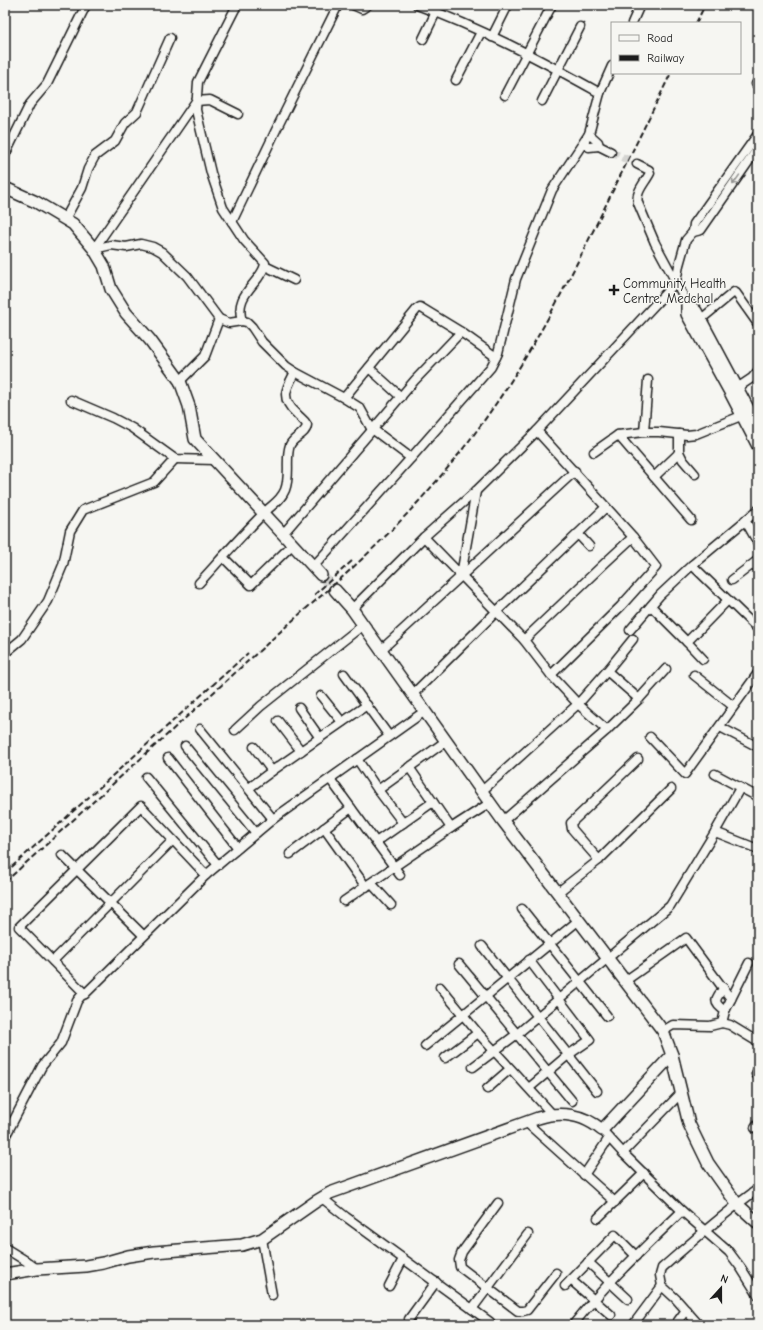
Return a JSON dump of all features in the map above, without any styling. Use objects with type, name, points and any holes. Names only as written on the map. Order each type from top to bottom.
[{"type":"street","points":[[5,155],[30,104],[47,84],[86,5]]},
{"type":"street","points":[[238,5],[198,82],[196,110],[211,173],[223,208],[244,240],[264,261],[265,266],[244,296],[240,305],[242,321]]},
{"type":"street","points":[[232,222],[338,5]]},
{"type":"street","points":[[353,5],[362,9],[368,5]]},
{"type":"street","points":[[417,5],[492,37],[559,70],[600,93]]},
{"type":"street","points":[[492,37],[508,5]]},
{"type":"street","points":[[505,95],[552,5]]},
{"type":"street","points":[[632,22],[638,6]]},
{"type":"street","points":[[423,39],[436,12]]},
{"type":"street","points":[[542,100],[559,70],[580,27]]},
{"type":"street","points":[[456,80],[481,32]]},
{"type":"street","points":[[65,220],[82,188],[88,169],[95,156],[115,141],[124,124],[137,112],[170,38]]},
{"type":"street","points":[[313,567],[491,367],[498,353],[518,273],[552,190],[584,144],[589,134],[600,93],[611,68]]},
{"type":"street","points":[[196,101],[210,100],[238,114]]},
{"type":"street","points":[[94,249],[196,101]]},
{"type":"street","points":[[589,134],[598,142],[599,146]]},
{"type":"street","points":[[352,609],[424,537],[476,491],[537,431],[676,282],[686,240],[693,232],[694,224],[758,134]]},
{"type":"street","points":[[584,144],[589,147],[599,146],[611,152]]},
{"type":"street","points":[[693,232],[701,230],[758,148]]},
{"type":"street","points":[[637,164],[649,170],[648,176],[638,193],[637,199],[655,243],[687,303],[696,311],[753,419],[758,446]]},
{"type":"street","points":[[5,188],[36,202],[73,224],[94,249],[104,266],[111,289],[126,313],[150,340],[180,381],[189,406],[195,439],[321,575]]},
{"type":"street","points":[[94,249],[111,245],[126,247],[141,244],[153,247],[162,252],[187,276],[219,319],[229,323],[242,321],[247,322],[262,342],[295,372],[360,408],[370,428],[411,458]]},
{"type":"street","points":[[265,266],[294,280]]},
{"type":"street","points":[[700,320],[734,292],[758,324]]},
{"type":"street","points":[[687,303],[687,314],[753,419]]},
{"type":"street","points":[[344,398],[420,307],[461,332],[496,358]]},
{"type":"street","points":[[180,381],[205,356],[219,319]]},
{"type":"street","points":[[283,534],[402,397],[461,332]]},
{"type":"street","points":[[369,368],[402,397]]},
{"type":"street","points":[[737,388],[752,378],[758,371]]},
{"type":"street","points":[[198,584],[264,513],[281,498],[287,483],[290,446],[294,439],[307,428],[304,420],[290,407],[285,395],[286,389],[295,372]]},
{"type":"street","points":[[644,432],[648,380]]},
{"type":"street","points":[[71,400],[132,428],[175,459],[215,460]]},
{"type":"street","points":[[594,452],[618,435],[644,432],[696,434],[753,419]]},
{"type":"street","points":[[537,431],[575,471],[633,537],[656,567],[621,606],[551,675]]},
{"type":"street","points":[[679,434],[679,452],[683,460],[696,474]]},
{"type":"street","points":[[618,435],[691,520]]},
{"type":"street","points":[[654,477],[675,458],[679,452]]},
{"type":"street","points":[[5,653],[22,639],[48,601],[63,565],[70,531],[83,510],[154,482],[175,459]]},
{"type":"street","points":[[381,650],[460,575],[575,471]]},
{"type":"street","points":[[460,575],[476,491]]},
{"type":"street","points":[[413,694],[606,507]]},
{"type":"street","points":[[630,630],[660,595],[692,565],[758,510]]},
{"type":"street","points":[[745,520],[758,543]]},
{"type":"street","points":[[578,534],[589,546]]},
{"type":"street","points":[[424,537],[524,640],[551,675],[578,704],[607,730]]},
{"type":"street","points":[[524,640],[604,562],[633,537]]},
{"type":"street","points":[[223,557],[251,585],[292,544]]},
{"type":"street","points":[[732,580],[758,560]]},
{"type":"street","points":[[692,565],[758,628]]},
{"type":"street","points":[[335,590],[352,609],[503,821],[663,1031],[672,1055],[689,1124],[708,1163],[737,1204],[758,1223]]},
{"type":"street","points":[[687,642],[728,600]]},
{"type":"street","points":[[651,606],[703,659]]},
{"type":"street","points":[[235,730],[261,706],[363,625]]},
{"type":"street","points":[[482,792],[578,704],[633,639]]},
{"type":"street","points":[[503,821],[607,730],[639,699],[666,669]]},
{"type":"street","points":[[607,671],[639,699]]},
{"type":"street","points":[[650,737],[685,774],[758,673]]},
{"type":"street","points":[[344,674],[389,736]]},
{"type":"street","points":[[694,675],[733,706]]},
{"type":"street","points":[[321,696],[342,722]]},
{"type":"street","points":[[249,788],[367,705]]},
{"type":"street","points":[[299,708],[320,738]]},
{"type":"street","points":[[5,1137],[42,1066],[62,1044],[77,1000],[80,996],[85,994],[143,935],[206,875],[256,833],[425,710]]},
{"type":"street","points":[[278,721],[301,751]]},
{"type":"street","points":[[720,727],[758,747]]},
{"type":"street","points":[[200,729],[274,819]]},
{"type":"street","points":[[378,790],[446,741]]},
{"type":"street","points":[[185,746],[256,833]]},
{"type":"street","points":[[254,747],[272,771]]},
{"type":"street","points":[[168,758],[238,848]]},
{"type":"street","points":[[357,759],[403,823]]},
{"type":"street","points":[[599,860],[572,829],[572,823],[638,759]]},
{"type":"street","points":[[409,767],[451,828]]},
{"type":"street","points":[[715,774],[758,798]]},
{"type":"street","points":[[146,777],[218,865]]},
{"type":"street","points":[[330,779],[400,875]]},
{"type":"street","points":[[473,1067],[517,1034],[670,906],[740,788]]},
{"type":"street","points":[[557,893],[599,860],[671,789]]},
{"type":"street","points":[[376,842],[433,802]]},
{"type":"street","points":[[344,901],[490,802]]},
{"type":"street","points":[[85,994],[19,927],[141,806],[206,875]]},
{"type":"street","points":[[290,854],[351,808]]},
{"type":"street","points":[[324,828],[369,885],[391,905]]},
{"type":"street","points":[[715,832],[758,849]]},
{"type":"street","points":[[53,961],[173,840]]},
{"type":"street","points":[[62,854],[143,935]]},
{"type":"street","points":[[522,909],[607,1016]]},
{"type":"street","points":[[425,1046],[579,920]]},
{"type":"street","points":[[625,981],[686,938],[731,999]]},
{"type":"street","points":[[482,946],[597,1091]]},
{"type":"street","points":[[529,960],[590,1040],[568,1055],[529,1088]]},
{"type":"street","points":[[459,964],[572,1101]]},
{"type":"street","points":[[722,1023],[731,999],[749,964]]},
{"type":"street","points":[[440,987],[494,1052],[552,1114]]},
{"type":"street","points":[[724,988],[716,997],[716,1000],[717,1005],[726,1011]]},
{"type":"street","points":[[663,1031],[673,1025],[710,1026],[722,1023],[730,1025],[758,1042]]},
{"type":"street","points":[[445,1058],[478,1033]]},
{"type":"street","points":[[584,1174],[605,1134],[672,1055]]},
{"type":"street","points":[[487,1089],[510,1069]]},
{"type":"street","points":[[758,1069],[756,1074],[758,1076]]},
{"type":"street","points":[[623,1152],[681,1093]]},
{"type":"street","points":[[5,1274],[86,1266],[128,1256],[154,1252],[242,1245],[262,1239],[322,1198],[349,1186],[552,1114],[577,1116],[596,1124],[682,1211],[729,1252],[758,1295]]},
{"type":"street","points":[[528,1122],[615,1202]]},
{"type":"street","points":[[598,1218],[644,1173]]},
{"type":"street","points":[[699,1325],[676,1299],[662,1286],[660,1275],[662,1268],[705,1230],[758,1189]]},
{"type":"street","points":[[322,1198],[490,1322]]},
{"type":"street","points":[[498,1203],[460,1256],[460,1267],[518,1311],[523,1312],[527,1310],[556,1273]]},
{"type":"street","points":[[574,1325],[593,1299],[682,1211]]},
{"type":"street","points":[[472,1309],[528,1234]]},
{"type":"street","points":[[611,1315],[593,1299],[568,1283],[615,1235],[636,1256]]},
{"type":"street","points":[[262,1239],[272,1295]]},
{"type":"street","points":[[5,1248],[38,1270]]},
{"type":"street","points":[[388,1286],[403,1259]]},
{"type":"street","points":[[588,1262],[628,1299]]},
{"type":"street","points":[[409,1319],[436,1282]]},
{"type":"street","points":[[633,1325],[662,1286]]},
{"type":"street","points":[[675,1325],[686,1310]]},
{"type":"tunnel","points":[[611,152],[637,164]]},
{"type":"tunnel","points":[[321,575],[335,590]]},
{"type":"railway","points":[[696,22],[705,5]]},
{"type":"railway","points":[[5,882],[378,544],[402,520],[447,469],[504,392],[548,319],[671,74]]},
{"type":"railway","points":[[314,595],[353,560]]},
{"type":"railway","points":[[5,873],[248,653]]},
{"type":"place","name":"Community Health Centre, Medchal","points":[[614,290]]}]
